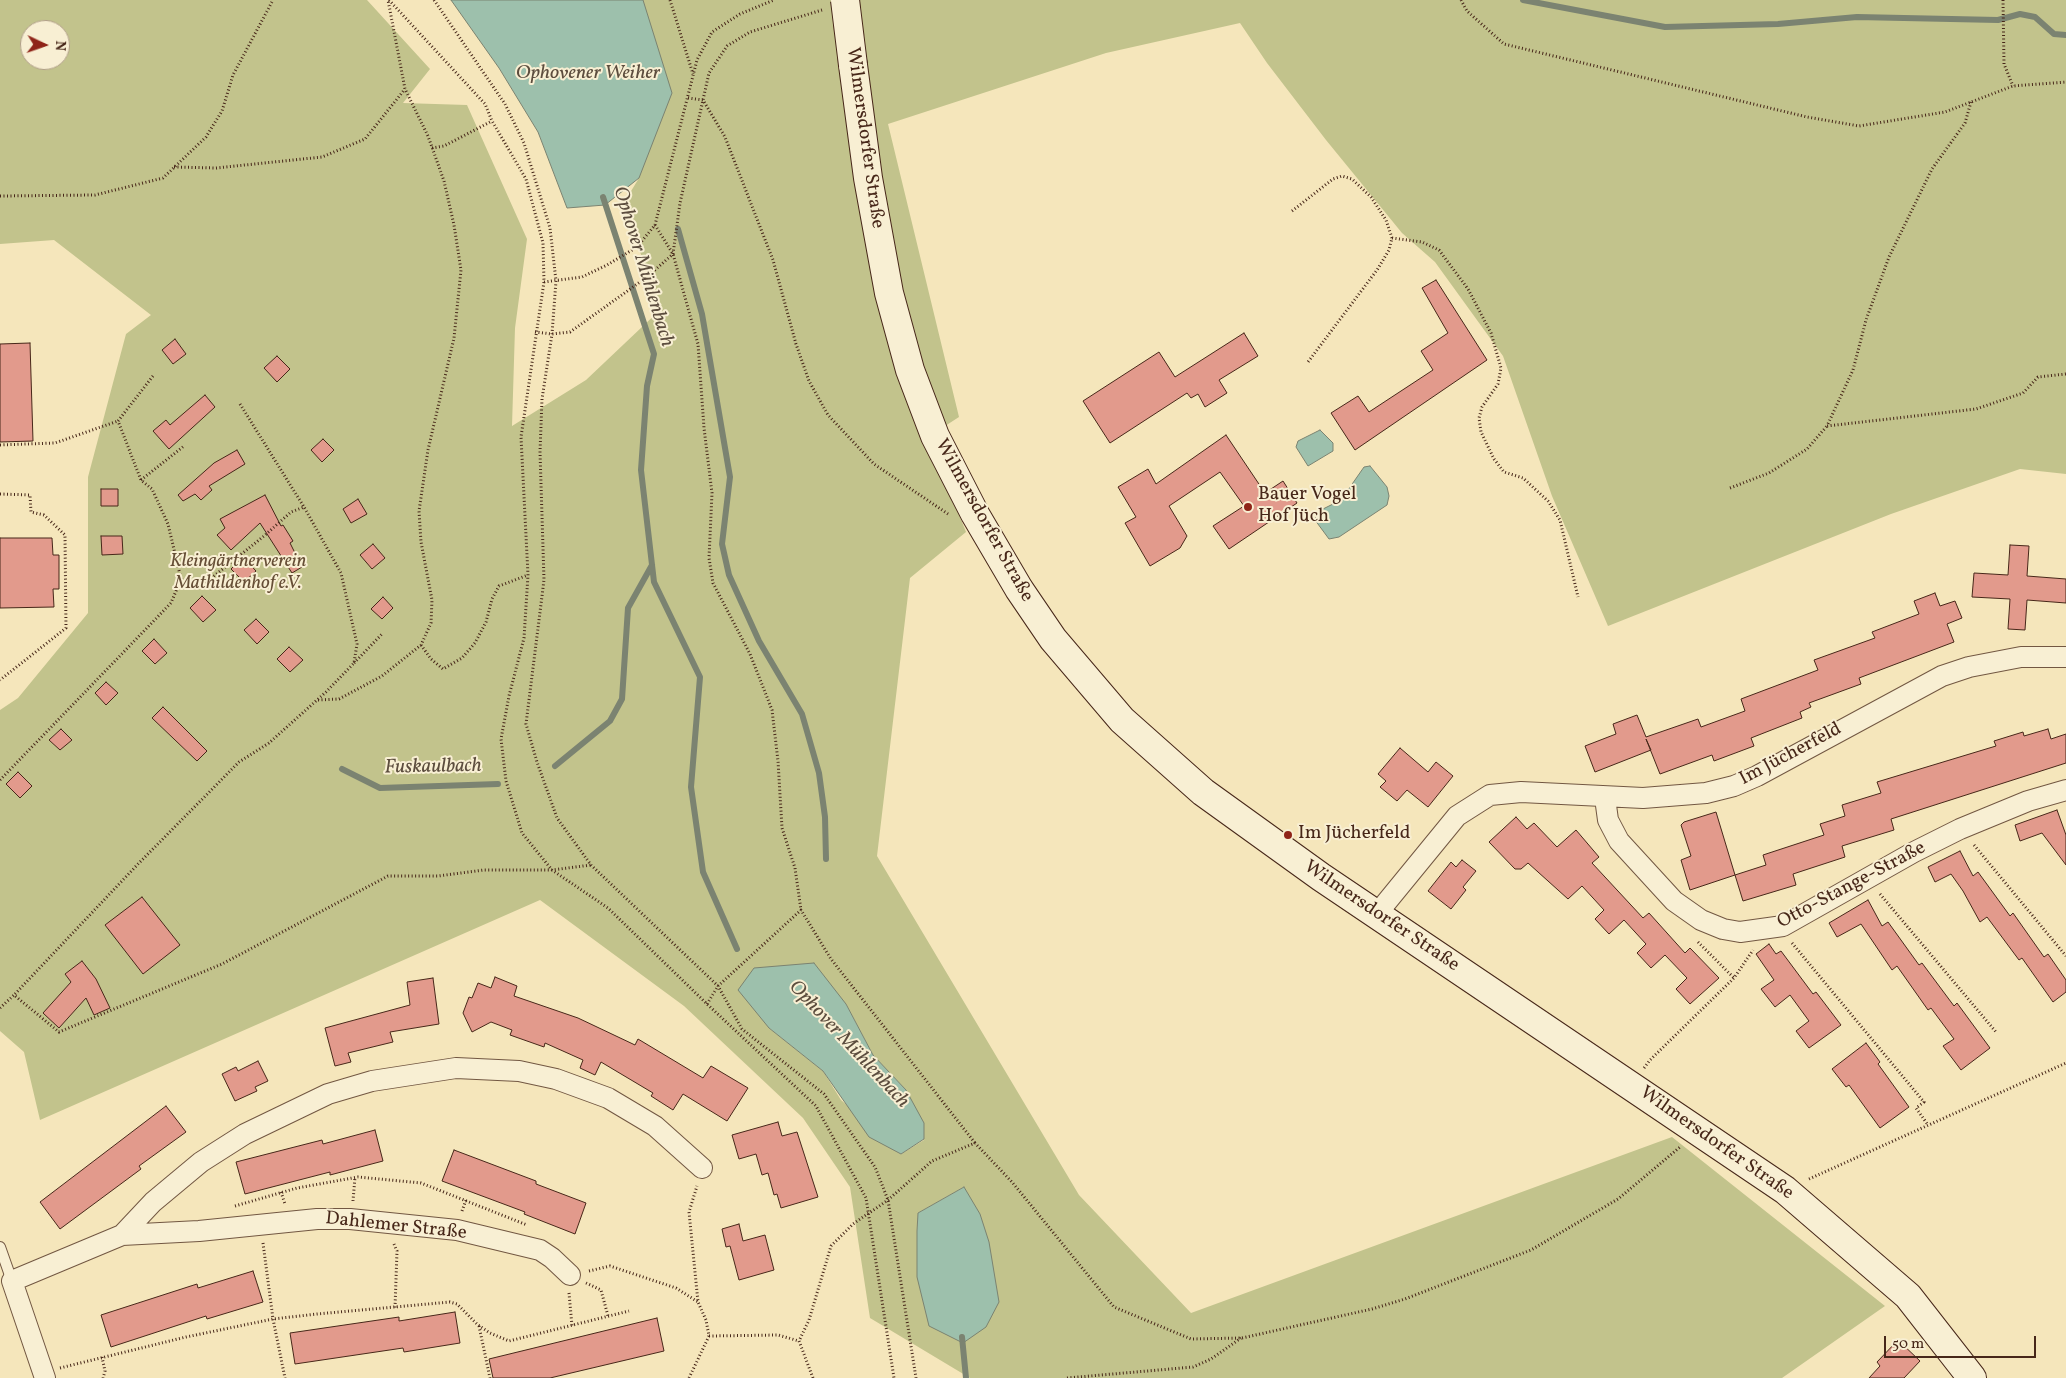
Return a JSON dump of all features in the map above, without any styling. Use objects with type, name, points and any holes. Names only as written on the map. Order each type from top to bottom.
[{"type":"street","name":"Wilmersdorfer Straße","points":[[837,4],[853,65],[868,178],[889,293],[910,370],[935,436],[975,514],[1014,582],[1053,639],[1122,720],[1203,792],[1376,915],[1700,1130],[1785,1190],[1908,1296],[1972,1378]]},
{"type":"street","name":"Im Jücherfeld","points":[[1376,915],[1457,816],[1490,795],[1521,792],[1605,798],[1678,796],[1706,793],[1734,786],[1757,776],[1942,676],[1969,667],[2021,657],[2046,655],[2066,657]]},
{"type":"street","name":"Otto-Stange-Straße","points":[[1605,798],[1608,820],[1619,841],[1674,901],[1701,920],[1723,929],[1740,932],[1783,926],[1914,852],[1960,829],[2028,801],[2066,790]]},
{"type":"street","points":[[44,1375],[12,1281],[122,1235],[153,1202],[187,1174],[245,1134],[328,1094],[372,1081],[456,1068],[519,1071],[556,1079],[608,1098],[655,1126],[702,1168]]},
{"type":"street","name":"Dahlemer Straße","points":[[122,1235],[199,1231],[317,1219],[391,1222],[457,1230],[540,1250],[552,1258],[570,1275]]},
{"type":"lane","points":[[0,1247],[12,1281]]},
{"type":"path","points":[[0,196],[95,194],[163,178],[206,137],[222,111],[233,75],[273,0]]},
{"type":"path","points":[[318,700],[339,699],[382,676],[421,645],[431,623],[432,600],[421,542],[419,512],[428,450],[454,338],[461,270],[454,224],[444,181],[432,148],[405,89],[389,0]]},
{"type":"path","points":[[389,0],[485,104],[492,121],[526,179],[543,243],[544,282],[535,332],[521,437],[528,575],[524,638],[509,696],[501,739],[506,781],[522,833],[552,870],[608,908],[706,1004],[816,1106],[866,1198],[870,1213],[894,1378]]},
{"type":"path","points":[[434,0],[505,104],[524,143],[550,228],[556,280],[552,334],[542,399],[540,452],[544,580],[526,724],[557,818],[591,865],[718,986],[742,1029],[824,1094],[875,1167],[888,1200],[916,1378]]},
{"type":"path","points":[[670,0],[694,74]]},
{"type":"path","points":[[760,0],[765,4]]},
{"type":"path","points":[[544,282],[582,276],[607,265],[637,247],[655,225],[697,60],[712,32],[740,14],[774,0]]},
{"type":"path","points":[[1461,0],[1467,11],[1504,44],[1807,118],[1859,126],[1945,112],[2013,86],[2066,82]]},
{"type":"path","points":[[2003,0],[2004,64],[2013,86]]},
{"type":"path","points":[[535,332],[552,334],[570,332],[620,297],[673,254],[680,203],[709,73],[727,46],[750,32],[837,4]]},
{"type":"path","points":[[174,167],[216,168],[322,157],[365,139],[405,89]]},
{"type":"path","points":[[688,98],[703,100]]},
{"type":"path","points":[[703,100],[725,137],[773,260],[806,372],[828,415],[874,464],[882,470],[954,518],[975,514]]},
{"type":"path","points":[[1730,488],[1769,473],[1807,449],[1827,426],[1853,370],[1866,320],[1889,257],[1932,169],[1965,123],[1971,102]]},
{"type":"path","points":[[432,148],[444,146],[492,121]]},
{"type":"path","points":[[1292,211],[1333,179],[1342,176],[1352,179],[1371,197],[1386,220],[1392,238],[1389,250],[1377,270],[1308,362]]},
{"type":"path","points":[[655,225],[673,254],[698,344],[704,428],[712,493],[709,558],[713,583],[750,654],[772,710],[778,761],[782,828],[795,868],[801,910],[831,959],[975,1143],[1012,1182],[1114,1307],[1191,1339],[1242,1338],[1372,1309],[1405,1299],[1531,1250],[1618,1200],[1700,1130]]},
{"type":"path","points":[[1392,238],[1422,242],[1439,250],[1468,289],[1491,333],[1501,368],[1498,384],[1482,407],[1479,418],[1481,432],[1494,459],[1504,472],[1523,478],[1548,501],[1560,520],[1578,597]]},
{"type":"path","points":[[1827,426],[1976,409],[2023,393],[2038,377],[2066,374]]},
{"type":"path","points":[[0,445],[55,443],[118,421],[153,376]]},
{"type":"path","points":[[240,404],[304,506],[341,573],[357,644],[354,664]]},
{"type":"path","points":[[0,780],[171,603],[181,579],[168,524],[152,489],[141,480],[118,421]]},
{"type":"path","points":[[141,480],[184,446]]},
{"type":"path","points":[[0,494],[30,494],[31,512],[44,515],[65,535],[66,628],[0,680]]},
{"type":"path","points":[[181,579],[204,584],[264,536],[290,512],[304,506]]},
{"type":"path","points":[[421,645],[431,659],[443,670],[462,658],[475,642],[486,622],[492,599],[499,586],[528,575]]},
{"type":"path","points":[[0,1008],[239,762],[269,743],[318,700],[383,633]]},
{"type":"path","points":[[1960,829],[2066,956]]},
{"type":"path","points":[[14,995],[59,1032],[222,964],[388,876],[438,876],[484,870],[552,870],[591,865]]},
{"type":"path","points":[[1868,879],[1996,1032]]},
{"type":"path","points":[[706,1004],[718,986],[801,910]]},
{"type":"path","points":[[1701,920],[1696,940],[1734,978]]},
{"type":"path","points":[[1783,926],[1791,942],[1924,1102],[1916,1108],[1928,1125]]},
{"type":"path","points":[[1632,1085],[1650,1060],[1734,978],[1755,946],[1758,931]]},
{"type":"path","points":[[1785,1190],[2066,1063]]},
{"type":"path","points":[[813,1378],[798,1341],[809,1320],[831,1246],[853,1224],[888,1200],[932,1160],[975,1143]]},
{"type":"path","points":[[689,1378],[709,1336],[706,1320],[698,1302],[690,1212],[702,1168]]},
{"type":"path","points":[[355,1177],[356,1191]]},
{"type":"path","points":[[228,1208],[282,1193],[355,1177],[421,1183],[536,1228]]},
{"type":"path","points":[[391,1222],[397,1251],[395,1308]]},
{"type":"path","points":[[264,1251],[273,1319],[285,1378]]},
{"type":"path","points":[[570,1275],[610,1266],[676,1288],[698,1302]]},
{"type":"path","points":[[570,1275],[601,1290],[608,1316]]},
{"type":"path","points":[[568,1297],[572,1326]]},
{"type":"path","points":[[44,1375],[102,1357],[273,1319],[450,1302],[458,1304],[478,1325],[509,1341],[629,1311]]},
{"type":"path","points":[[478,1325],[490,1378]]},
{"type":"path","points":[[709,1336],[778,1335],[798,1341]]},
{"type":"path","points":[[1067,1378],[1192,1367],[1211,1359],[1242,1338]]},
{"type":"path","points":[[102,1357],[105,1370],[103,1378]]},
{"type":"green space","name":"Kleingärtnerverein Mathildenhof e.V.","points":[[0,0],[367,0],[430,69],[403,103],[467,105],[527,239],[515,328],[512,426],[586,380],[662,308],[622,206],[639,178],[643,0],[2066,0],[2066,474],[2020,469],[1891,514],[1608,626],[1552,496],[1503,356],[1435,262],[1402,233],[1326,140],[1267,63],[1240,23],[1106,53],[888,124],[959,417],[928,437],[966,532],[910,578],[877,856],[1079,1195],[1191,1313],[1672,1137],[1885,1306],[1782,1378],[970,1378],[870,1318],[850,1187],[803,1118],[684,1006],[540,900],[40,1120],[24,1052],[0,1031],[0,710],[18,698],[88,613],[88,477],[126,334],[151,315],[54,240],[0,244]],"holes":[[[846,1004],[873,1055],[906,1090],[924,1140],[901,1154],[841,1100],[823,1071],[769,1028]],[[964,1187],[917,1277],[918,1213]]]},
{"type":"water","name":"Ophovener Weiher","points":[[451,0],[643,0],[672,93],[639,178],[605,205],[567,208],[538,132],[499,68]]},
{"type":"water","points":[[1320,430],[1333,443],[1333,451],[1308,466],[1296,447],[1298,441]]},
{"type":"water","points":[[1370,466],[1387,487],[1389,496],[1387,505],[1339,537],[1329,539],[1315,520],[1317,512],[1341,500],[1364,467]]},
{"type":"water","points":[[814,963],[846,1004],[873,1055],[906,1090],[924,1123],[924,1139],[901,1154],[869,1137],[823,1071],[769,1028],[738,990],[754,968]]},
{"type":"water","points":[[964,1187],[980,1214],[989,1242],[999,1302],[986,1327],[963,1343],[929,1326],[917,1277],[917,1231],[918,1213]]},
{"type":"building","points":[[1436,280],[1487,360],[1355,450],[1331,413],[1358,396],[1369,412],[1433,370],[1421,351],[1448,333],[1422,288]]},
{"type":"building","points":[[1244,333],[1258,356],[1219,380],[1227,393],[1205,407],[1198,394],[1191,398],[1187,393],[1110,443],[1083,401],[1159,352],[1175,377]]},
{"type":"building","points":[[175,339],[186,354],[173,364],[162,350]]},
{"type":"building","points":[[30,343],[33,441],[0,442],[0,344]]},
{"type":"building","points":[[277,356],[290,369],[277,382],[264,368]]},
{"type":"building","points":[[205,395],[215,407],[169,449],[153,431],[166,420],[170,425]]},
{"type":"building","points":[[1226,435],[1265,493],[1283,481],[1297,503],[1229,549],[1213,526],[1244,506],[1220,472],[1169,506],[1187,536],[1180,548],[1150,566],[1125,523],[1136,517],[1118,487],[1148,469],[1156,484]]},
{"type":"building","points":[[323,439],[334,450],[322,462],[311,450]]},
{"type":"building","points":[[237,450],[245,464],[209,486],[212,490],[201,500],[195,494],[183,501],[178,495],[214,463]]},
{"type":"building","points":[[101,489],[118,489],[118,506],[101,506]]},
{"type":"building","points":[[265,495],[281,526],[283,525],[293,541],[290,543],[302,567],[292,573],[260,523],[231,550],[217,535],[225,528],[220,519]]},
{"type":"building","points":[[358,499],[367,514],[351,523],[343,509]]},
{"type":"building","points":[[101,536],[122,536],[123,554],[102,555]]},
{"type":"building","points":[[0,538],[52,538],[53,555],[59,555],[59,589],[53,589],[54,607],[0,608]]},
{"type":"building","points":[[373,544],[385,558],[372,569],[360,555]]},
{"type":"building","points":[[2010,545],[2029,546],[2027,576],[2066,579],[2066,603],[2027,600],[2025,630],[2008,629],[2010,599],[1972,597],[1974,573],[2008,575]]},
{"type":"building","points":[[243,557],[256,571],[244,582],[231,569]]},
{"type":"building","points":[[1935,593],[1940,606],[1955,601],[1962,618],[1947,624],[1954,642],[1859,678],[1861,684],[1809,703],[1811,707],[1800,712],[1802,718],[1751,738],[1754,746],[1714,761],[1712,755],[1660,774],[1650,750],[1595,772],[1585,746],[1616,734],[1613,724],[1637,715],[1646,737],[1698,719],[1701,727],[1745,711],[1741,699],[1818,670],[1814,660],[1875,638],[1872,632],[1919,614],[1914,601]]},
{"type":"building","points":[[202,596],[216,610],[203,622],[190,608]]},
{"type":"building","points":[[383,597],[393,608],[382,619],[371,609]]},
{"type":"building","points":[[256,619],[269,632],[257,644],[244,630]]},
{"type":"building","points":[[154,639],[167,653],[155,664],[142,651]]},
{"type":"building","points":[[289,647],[303,660],[290,672],[277,659]]},
{"type":"building","points":[[106,682],[118,693],[106,705],[95,693]]},
{"type":"building","points":[[163,707],[207,751],[197,761],[152,718]]},
{"type":"building","points":[[61,729],[72,740],[60,750],[49,740]]},
{"type":"building","points":[[2048,729],[2051,739],[2066,734],[2066,763],[1891,819],[1894,830],[1842,846],[1845,857],[1793,874],[1796,885],[1743,901],[1735,875],[1766,865],[1763,855],[1824,835],[1820,824],[1845,816],[1842,805],[1881,793],[1877,782],[1996,746],[1994,741],[2023,732],[2024,736]]},
{"type":"building","points":[[1400,748],[1428,772],[1436,762],[1453,776],[1428,807],[1407,790],[1397,801],[1380,787],[1386,781],[1378,774]]},
{"type":"building","points":[[18,772],[32,786],[20,798],[6,784]]},
{"type":"building","points":[[2057,810],[2066,835],[2066,865],[2042,833],[2020,841],[2015,825]]},
{"type":"building","points":[[1716,812],[1735,875],[1690,890],[1681,860],[1691,856],[1681,825],[1684,822]]},
{"type":"building","points":[[1516,817],[1527,829],[1534,823],[1557,847],[1576,830],[1599,857],[1592,863],[1643,918],[1649,913],[1685,953],[1690,948],[1719,978],[1690,1004],[1676,989],[1687,978],[1665,955],[1651,968],[1637,953],[1646,944],[1624,920],[1609,934],[1595,919],[1604,910],[1582,886],[1568,899],[1528,863],[1521,869],[1515,869],[1489,842]]},
{"type":"building","points":[[1960,851],[1973,876],[1978,872],[2010,916],[2013,913],[2044,957],[2048,954],[2066,980],[2066,992],[2053,1002],[2022,958],[2019,960],[1987,917],[1980,922],[1951,874],[1935,882],[1928,867]]},
{"type":"building","points":[[1462,860],[1476,871],[1463,887],[1466,890],[1451,909],[1428,891],[1451,862],[1456,867]]},
{"type":"building","points":[[142,897],[180,945],[143,974],[105,925]]},
{"type":"building","points":[[1868,900],[1882,926],[1888,922],[1919,965],[1922,963],[1954,1006],[1957,1003],[1990,1048],[1961,1070],[1943,1046],[1954,1039],[1931,1008],[1928,1010],[1897,966],[1892,970],[1861,924],[1837,937],[1829,923]]},
{"type":"building","points":[[1769,944],[1776,954],[1781,951],[1813,994],[1816,992],[1841,1025],[1809,1048],[1796,1031],[1809,1021],[1790,995],[1775,1007],[1761,989],[1774,980],[1756,954]]},
{"type":"building","points":[[82,961],[96,979],[110,1008],[94,1015],[86,998],[59,1028],[43,1013],[71,982],[65,974]]},
{"type":"building","points":[[495,977],[517,986],[514,996],[578,1018],[635,1045],[638,1039],[703,1078],[711,1066],[748,1088],[727,1121],[683,1094],[673,1110],[651,1096],[653,1093],[601,1062],[595,1075],[580,1068],[583,1060],[545,1043],[544,1047],[510,1035],[512,1030],[491,1022],[472,1032],[463,1013],[469,997],[472,998],[478,983],[491,988]]},
{"type":"building","points":[[433,978],[439,1024],[390,1032],[393,1042],[348,1053],[351,1062],[335,1066],[325,1028],[410,1005],[407,982]]},
{"type":"building","points":[[1866,1043],[1880,1062],[1878,1064],[1909,1107],[1880,1128],[1849,1085],[1846,1087],[1832,1069]]},
{"type":"building","points":[[258,1061],[268,1081],[255,1087],[257,1091],[235,1101],[222,1074],[236,1067],[238,1071]]},
{"type":"building","points":[[166,1106],[186,1132],[139,1166],[141,1169],[60,1229],[40,1202]]},
{"type":"building","points":[[778,1122],[782,1136],[797,1132],[818,1197],[781,1208],[777,1194],[774,1195],[768,1173],[762,1175],[756,1154],[739,1159],[732,1135]]},
{"type":"building","points":[[375,1130],[383,1161],[330,1175],[330,1172],[245,1194],[236,1162],[322,1140],[323,1144]]},
{"type":"building","points":[[454,1150],[536,1181],[536,1184],[586,1203],[575,1234],[524,1214],[525,1212],[442,1181]]},
{"type":"building","points":[[739,1224],[743,1241],[765,1235],[774,1270],[739,1280],[730,1246],[726,1247],[722,1229]]},
{"type":"building","points":[[253,1271],[263,1302],[207,1319],[206,1316],[111,1347],[101,1315],[197,1284],[198,1288]]},
{"type":"building","points":[[455,1312],[460,1343],[404,1352],[403,1348],[295,1364],[290,1333],[399,1317],[399,1321]]},
{"type":"building","points":[[657,1318],[664,1351],[550,1378],[493,1378],[489,1359]]},
{"type":"building","points":[[1898,1340],[1920,1361],[1904,1378],[1869,1378],[1880,1366],[1877,1362]]},
{"type":"waterway","points":[[1523,0],[1665,27],[1778,24],[1857,17],[1998,20],[2020,14],[2035,17],[2054,34],[2066,35]]},
{"type":"waterway","name":"Ophover Mühlenbach","points":[[603,197],[654,354],[647,386],[641,470],[654,582],[700,677],[691,787],[703,872],[737,949]]},
{"type":"waterway","points":[[678,229],[702,314],[730,477],[722,544],[729,575],[759,641],[802,714],[819,773],[825,817],[826,859]]},
{"type":"waterway","name":"Fuskaulbach","points":[[555,766],[610,721],[622,699],[628,608],[652,565]]},
{"type":"waterway","name":"Fuskaulbach","points":[[342,769],[380,788],[498,784]]},
{"type":"waterway","points":[[962,1337],[966,1378]]},
{"type":"place","name":"Bauer Vogel Hof Jüch","points":[[1248,507]]},
{"type":"place","name":"Im Jücherfeld","points":[[1288,835]]}]
